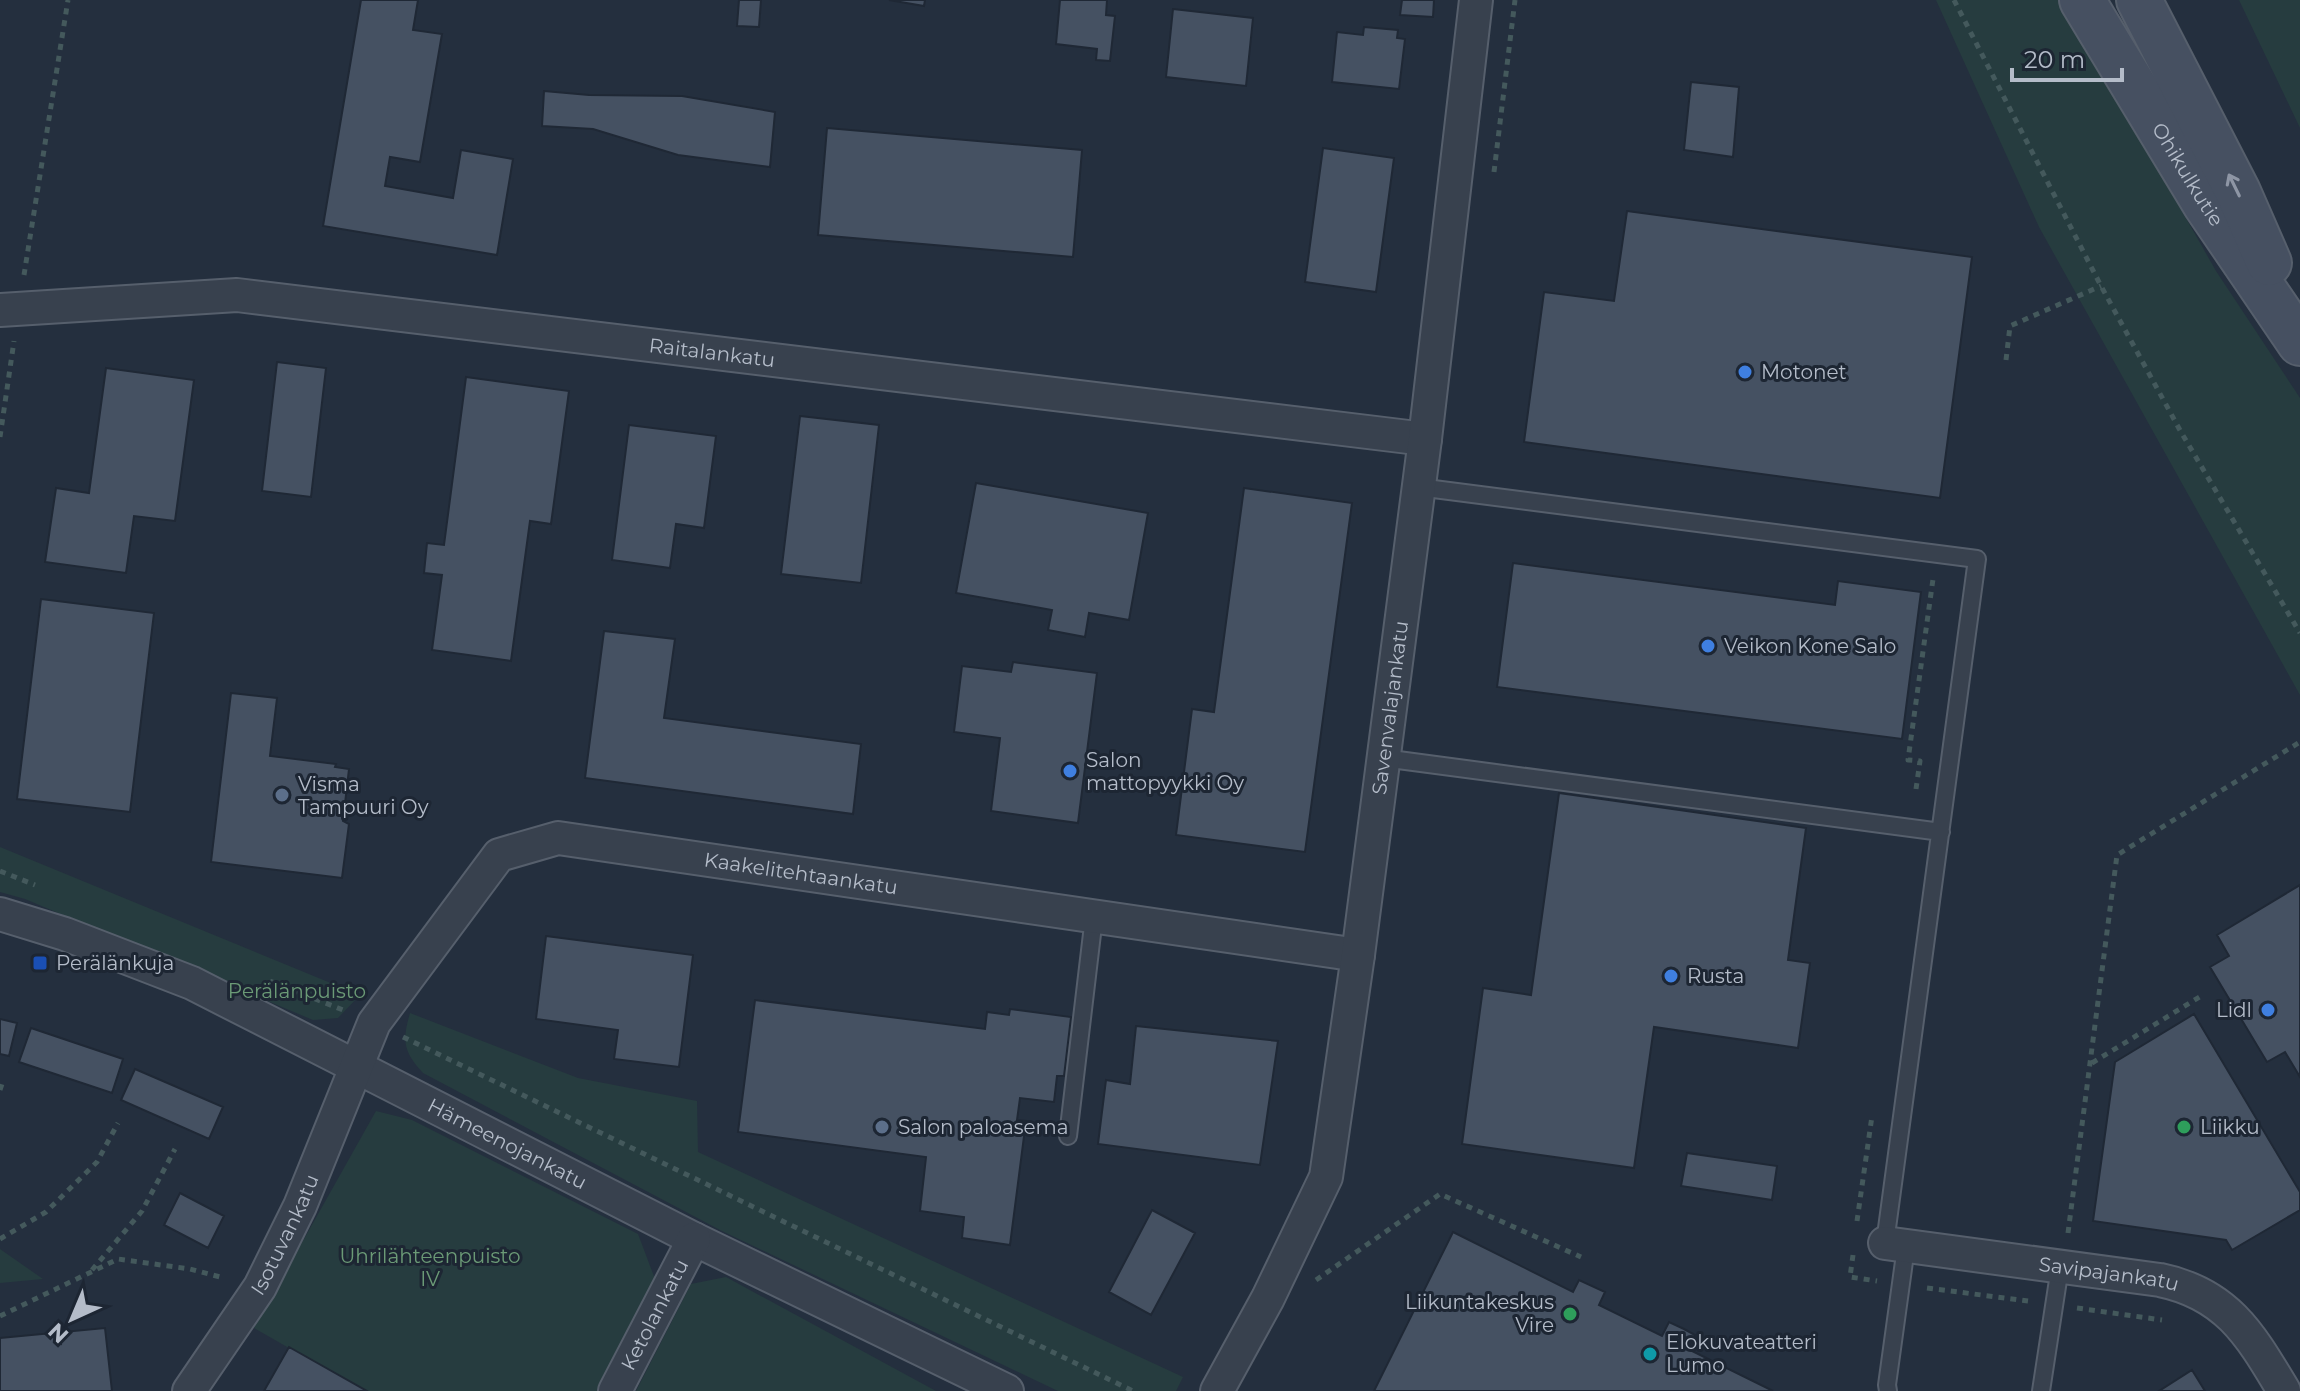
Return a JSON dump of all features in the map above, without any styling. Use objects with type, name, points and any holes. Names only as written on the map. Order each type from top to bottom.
[{"type":"main road","name":"Ohikulkutie","points":[[2082,0],[2206,205],[2300,343]]},
{"type":"main road","name":"Ohikulkutie","points":[[2139,0],[2238,192],[2300,333]]},
{"type":"street","name":"Savenvalajankatu","points":[[1217,1391],[1268,1298],[1326,1177],[1425,439],[1476,0]]},
{"type":"street","name":"Raitalankatu","points":[[9,309],[237,295],[1425,439]]},
{"type":"street","name":"Kaakelitehtaankatu","points":[[357,1066],[374,1023],[499,855],[558,838],[1358,955]]},
{"type":"street","name":"Hämeenojankatu","points":[[0,914],[65,934],[192,983],[694,1239],[1007,1391]]},
{"type":"street","name":"Isotuvankatu","points":[[189,1391],[260,1287],[300,1206],[357,1066]]},
{"type":"street","name":"Ketolankatu","points":[[615,1391],[694,1239]]},
{"type":"street","name":"Savipajankatu","points":[[1896,1245],[2175,1283],[2205,1295],[2246,1330],[2284,1391]]},
{"type":"lane","points":[[1418,487],[1977,559],[1941,832],[1896,1245],[1888,1391]]},
{"type":"lane","points":[[1383,758],[1941,832]]},
{"type":"lane","points":[[1068,1136],[1094,917]]},
{"type":"lane","points":[[2041,1391],[2060,1267]]},
{"type":"path","points":[[0,437],[9,309],[68,0]]},
{"type":"path","points":[[1954,0],[2101,286],[2181,432],[2300,633]]},
{"type":"path","points":[[2006,360],[2010,326],[2101,286]]},
{"type":"path","points":[[2095,1310],[2100,1246],[2068,1235],[2117,855],[2300,742]]},
{"type":"path","points":[[0,871],[43,889]]},
{"type":"path","points":[[259,976],[374,1023],[1133,1391]]},
{"type":"path","points":[[2091,1064],[2201,996]]},
{"type":"path","points":[[0,1239],[46,1212],[97,1162],[118,1123]]},
{"type":"path","points":[[90,1273],[142,1211],[175,1149]]},
{"type":"path","points":[[1315,1281],[1440,1194],[1581,1257]]},
{"type":"path","points":[[0,1316],[118,1259],[190,1269],[260,1287]]},
{"type":"path","points":[[2018,1300],[2166,1320]]},
{"type":"green space","points":[[1936,0],[2062,0],[2216,271],[2300,398],[2300,695],[2039,227]]},
{"type":"green space","points":[[2239,0],[2300,0],[2300,128]]},
{"type":"green space","name":"Perälänpuisto","points":[[0,847],[360,995],[338,1018],[313,1020],[25,899],[0,892]]},
{"type":"green space","points":[[410,1013],[578,1078],[697,1101],[698,1152],[1183,1377],[1176,1391],[1058,1391],[722,1231],[423,1073],[411,1058],[406,1045]]},
{"type":"green space","name":"Uhrilähteenpuisto IV","points":[[376,1111],[412,1120],[638,1234],[655,1279],[598,1391],[364,1391],[254,1328]]},
{"type":"green space","points":[[0,1249],[43,1279],[0,1283]]},
{"type":"green space","points":[[726,1277],[936,1391],[636,1391],[691,1284]]},
{"type":"building","points":[[361,0],[418,0],[413,30],[442,34],[420,162],[390,157],[385,186],[453,198],[461,150],[513,159],[497,255],[323,226]]},
{"type":"building","points":[[739,0],[761,0],[759,27],[737,26]]},
{"type":"building","points":[[889,0],[925,0],[924,6]]},
{"type":"building","points":[[1060,0],[1107,0],[1106,15],[1115,16],[1110,61],[1096,60],[1097,49],[1056,44]]},
{"type":"building","points":[[1402,0],[1434,0],[1433,17],[1400,15]]},
{"type":"building","points":[[1173,9],[1253,18],[1246,86],[1166,77]]},
{"type":"building","points":[[1364,27],[1398,30],[1397,38],[1405,39],[1399,89],[1332,82],[1337,32],[1363,35]]},
{"type":"building","points":[[1691,82],[1739,87],[1733,157],[1684,150]]},
{"type":"building","points":[[544,91],[682,96],[775,112],[770,167],[678,155],[593,129],[542,126]]},
{"type":"building","points":[[827,128],[1082,150],[1073,257],[818,235]]},
{"type":"building","points":[[1323,148],[1394,158],[1376,292],[1305,282]]},
{"type":"building","name":"Motonet","points":[[1627,211],[1972,257],[1940,498],[1524,442],[1544,292],[1614,301]]},
{"type":"building","points":[[277,362],[326,368],[311,497],[262,491]]},
{"type":"building","points":[[106,368],[194,380],[175,521],[134,516],[126,573],[45,562],[56,488],[89,493]]},
{"type":"building","points":[[466,377],[569,391],[551,524],[530,521],[511,661],[432,650],[442,575],[424,573],[427,543],[444,545]]},
{"type":"building","points":[[800,416],[879,425],[861,583],[781,574]]},
{"type":"building","points":[[629,425],[716,436],[704,528],[676,524],[670,568],[612,560]]},
{"type":"building","points":[[976,483],[1148,513],[1129,620],[1089,613],[1085,637],[1048,630],[1052,610],[956,593]]},
{"type":"building","points":[[1244,488],[1352,503],[1305,852],[1176,835],[1192,709],[1214,712]]},
{"type":"building","name":"Veikon Kone Salo","points":[[1513,563],[1835,605],[1838,581],[1921,592],[1902,739],[1497,687]]},
{"type":"building","points":[[41,599],[154,613],[130,812],[17,799]]},
{"type":"building","points":[[604,631],[675,639],[664,718],[861,744],[853,814],[585,778]]},
{"type":"building","points":[[1013,662],[1097,673],[1078,823],[991,811],[1000,738],[954,732],[962,666],[1011,672]]},
{"type":"building","name":"Visma Tampuuri Oy","points":[[231,693],[277,698],[270,756],[336,764],[335,767],[349,769],[343,821],[349,824],[342,878],[211,862]]},
{"type":"building","name":"Rusta","points":[[1559,793],[1806,828],[1788,960],[1810,963],[1798,1048],[1654,1027],[1634,1168],[1462,1144],[1483,988],[1531,995]]},
{"type":"building","name":"Lidl","points":[[2300,885],[2300,1077],[2285,1052],[2267,1062],[2210,967],[2229,956],[2217,935]]},
{"type":"building","points":[[546,936],[693,955],[679,1067],[614,1059],[618,1030],[536,1019]]},
{"type":"building","name":"Salon paloasema","points":[[755,1000],[985,1029],[987,1012],[1009,1015],[1010,1009],[1071,1017],[1064,1076],[1057,1076],[1054,1102],[1020,1098],[1017,1120],[1026,1121],[1010,1245],[962,1238],[964,1217],[920,1211],[926,1157],[738,1132]]},
{"type":"building","name":"Liikku","points":[[2194,1014],[2300,1192],[2300,1210],[2232,1250],[2226,1240],[2093,1221],[2115,1062]]},
{"type":"building","points":[[0,1019],[17,1023],[9,1056],[0,1054]]},
{"type":"building","points":[[1136,1026],[1278,1041],[1260,1165],[1098,1144],[1106,1080],[1130,1084]]},
{"type":"building","points":[[31,1028],[123,1059],[112,1093],[19,1062]]},
{"type":"building","points":[[135,1069],[223,1107],[209,1139],[121,1100]]},
{"type":"building","points":[[1687,1153],[1777,1166],[1772,1200],[1681,1186]]},
{"type":"building","points":[[180,1193],[224,1216],[208,1248],[164,1225]]},
{"type":"building","points":[[1152,1210],[1195,1233],[1151,1315],[1109,1292]]},
{"type":"building","points":[[1453,1232],[1573,1292],[1579,1280],[1605,1292],[1599,1305],[1662,1336],[1669,1322],[1684,1329],[1695,1335],[1688,1349],[1773,1391],[1374,1391]]},
{"type":"building","points":[[105,1328],[112,1391],[0,1391],[0,1338]]},
{"type":"building","points":[[289,1347],[367,1391],[264,1391]]},
{"type":"building","points":[[2192,1370],[2205,1391],[2159,1391]]},
{"type":"place","name":"Motonet","points":[[1745,372]]},
{"type":"place","name":"Veikon Kone Salo","points":[[1708,646]]},
{"type":"place","name":"Salon mattopyykki Oy","points":[[1070,771]]},
{"type":"place","name":"Visma Tampuuri Oy","points":[[282,795]]},
{"type":"place","name":"Perälänkuja","points":[[40,963]]},
{"type":"place","name":"Rusta","points":[[1671,976]]},
{"type":"place","name":"Lidl","points":[[2268,1010]]},
{"type":"place","name":"Salon paloasema","points":[[882,1127]]},
{"type":"place","name":"Liikku","points":[[2184,1127]]},
{"type":"place","name":"Liikuntakeskus Vire","points":[[1570,1314]]},
{"type":"place","name":"Elokuvateatteri Lumo","points":[[1650,1354]]}]
